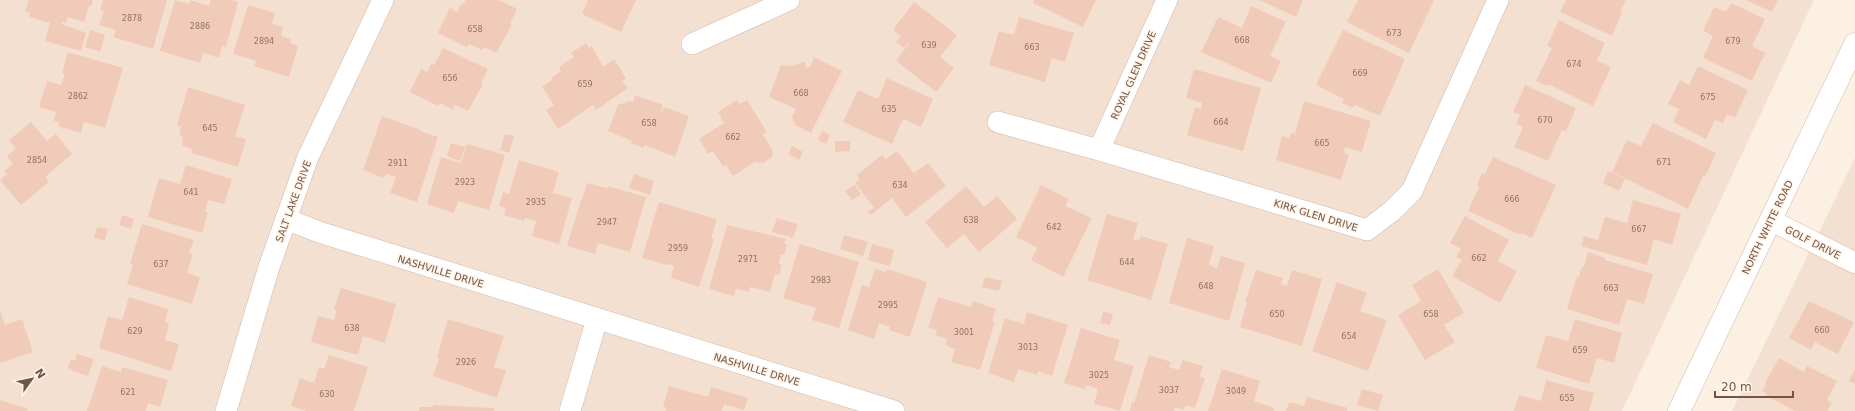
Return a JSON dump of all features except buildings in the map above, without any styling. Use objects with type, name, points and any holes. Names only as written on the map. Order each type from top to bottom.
[{"type":"main road","name":"NORTH WHITE ROAD","points":[[1679,411],[1855,44]]},
{"type":"street","name":"SALT LAKE DRIVE","points":[[226,411],[267,274],[308,157],[383,0]]},
{"type":"street","points":[[692,44],[789,0]]},
{"type":"street","name":"ROYAL GLEN DRIVE","points":[[1099,150],[1167,0]]},
{"type":"street","name":"KIRK GLEN DRIVE","points":[[1099,150],[1367,230],[1392,211],[1412,191],[1498,0]]},
{"type":"street","points":[[998,122],[1099,150]]},
{"type":"street","name":"NASHVILLE DRIVE","points":[[286,219],[319,232],[894,411]]},
{"type":"street","name":"GOLF DRIVE","points":[[1770,220],[1855,264]]},
{"type":"street","points":[[570,411],[597,319]]},
{"type":"shaded area","points":[[0,0],[1814,0],[1622,411],[0,411]]},
{"type":"shaded area","points":[[1855,158],[1855,411],[1732,411]]}]
